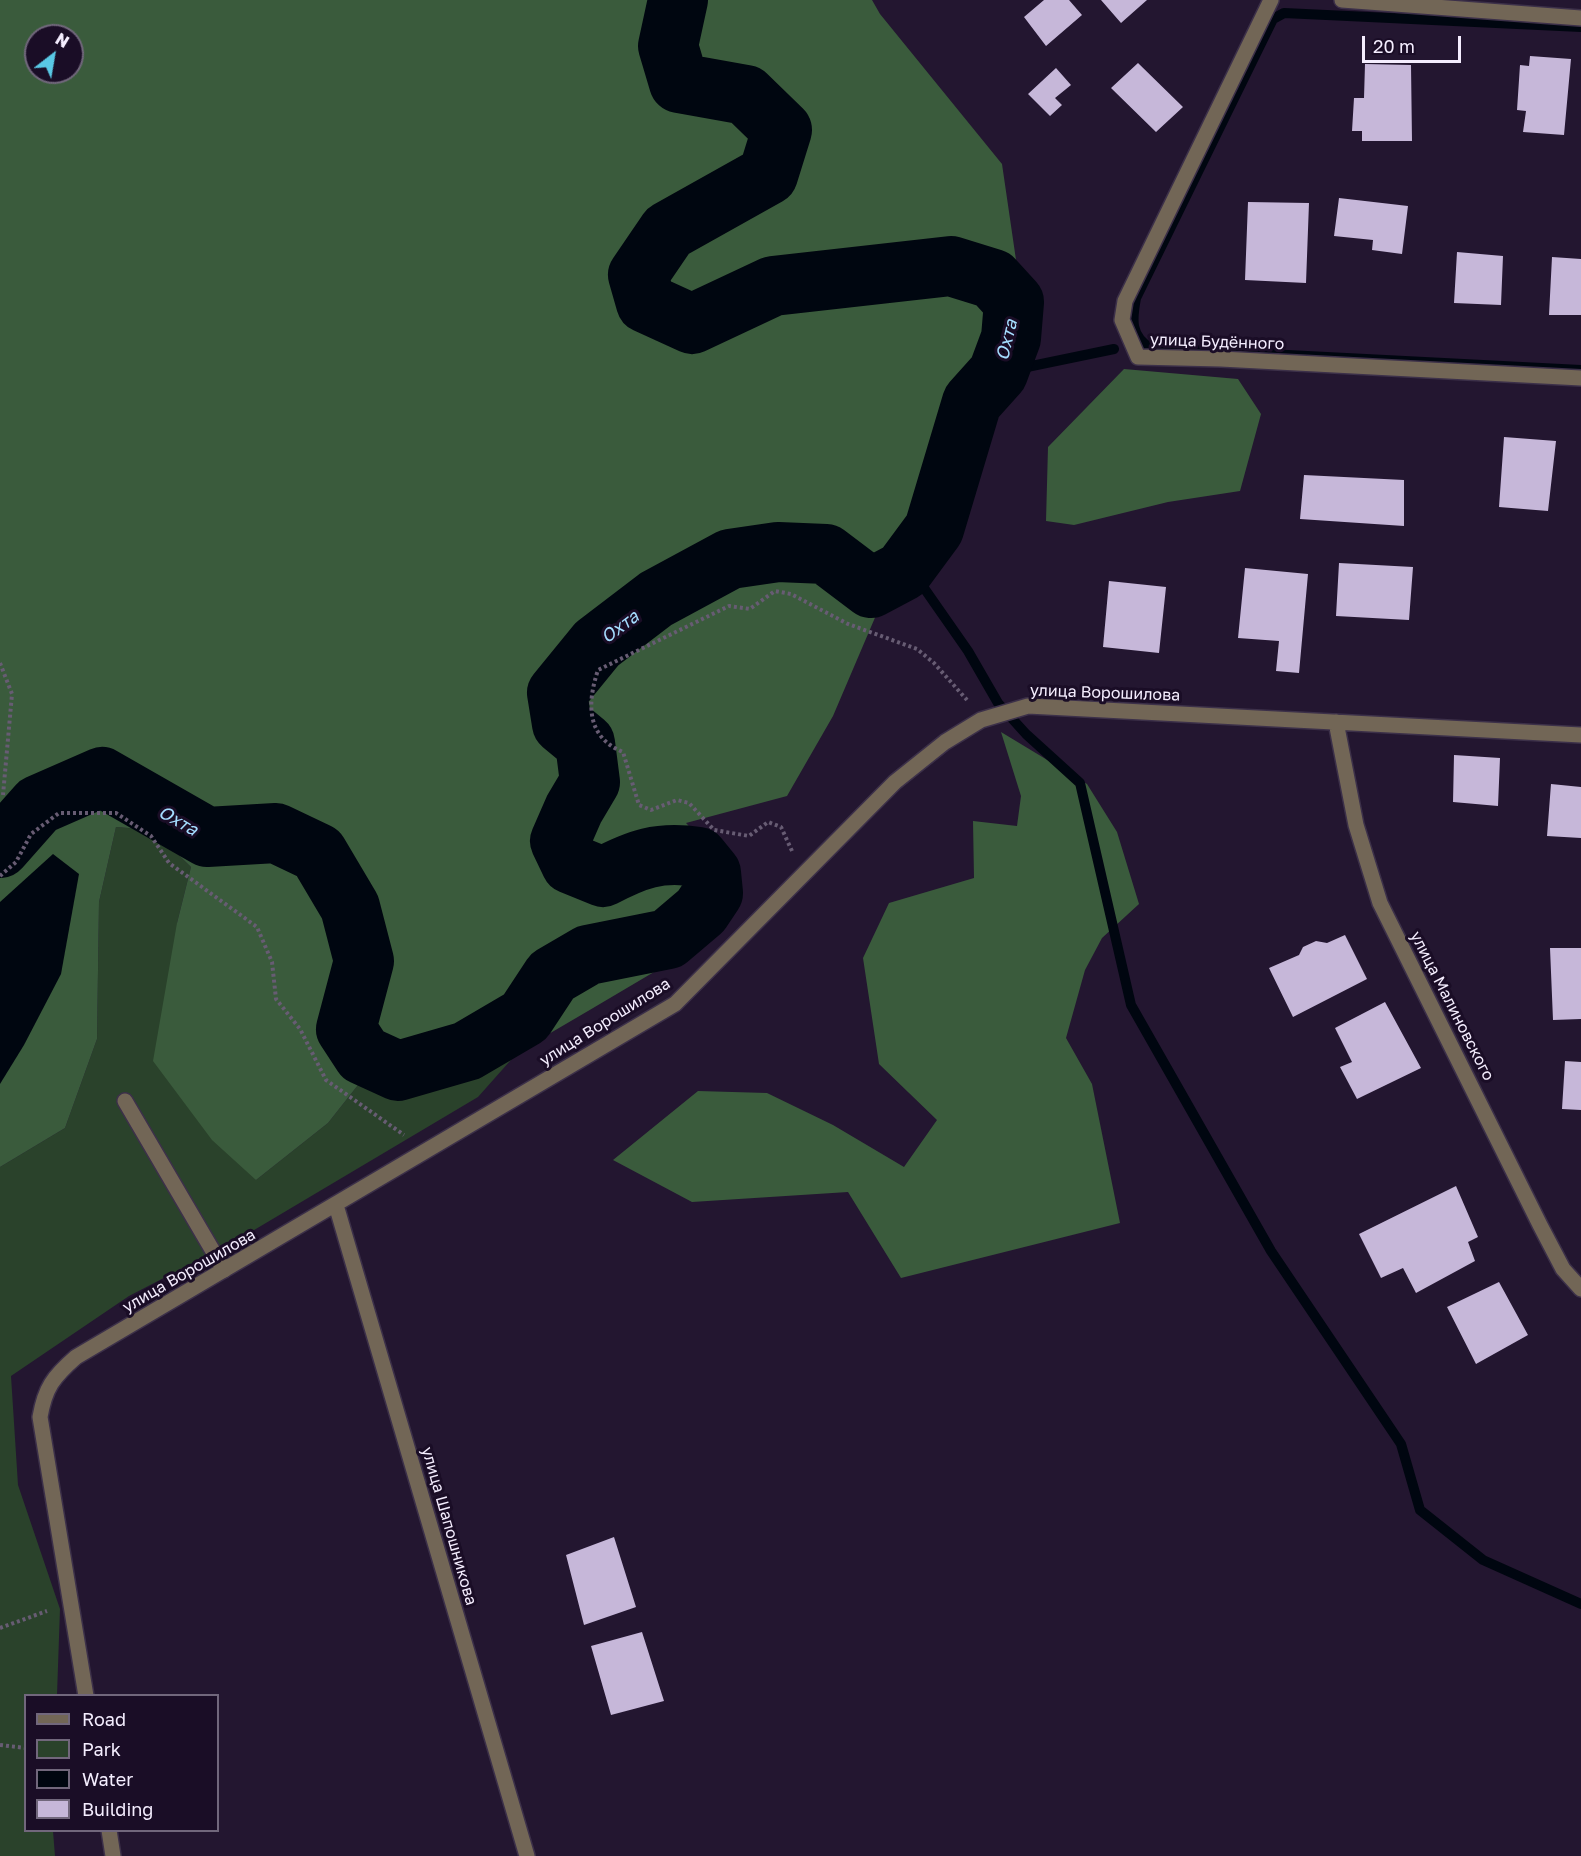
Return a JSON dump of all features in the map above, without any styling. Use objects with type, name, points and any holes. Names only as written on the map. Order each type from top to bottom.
[{"type":"street","name":"улица Будённого","points":[[1271,0],[1125,301],[1122,320],[1138,357],[1221,359],[1581,378]]},
{"type":"street","points":[[1342,0],[1581,18]]},
{"type":"street","name":"улица Ворошилова","points":[[87,1694],[40,1417],[45,1392],[60,1370],[76,1357],[675,1004],[896,782],[945,742],[987,718],[1028,706],[1581,735]]},
{"type":"street","name":"улица Малиновского","points":[[1336,722],[1356,825],[1380,903],[1549,1243],[1563,1269],[1581,1289]]},
{"type":"street","points":[[124,1101],[224,1270]]},
{"type":"street","name":"улица Шапошникова","points":[[336,1205],[527,1856]]},
{"type":"street","points":[[109,1832],[113,1856]]},
{"type":"path","points":[[810,867],[789,847],[781,827],[768,822],[749,836],[714,830],[689,803],[676,800],[665,807],[651,810],[639,805],[623,752],[614,748],[600,735],[591,716],[590,694],[598,670],[729,606],[750,609],[775,591],[791,594],[848,624],[917,649],[934,663],[987,718]]},
{"type":"path","points":[[0,663],[12,694],[3,795]]},
{"type":"path","points":[[0,876],[16,862],[31,834],[59,813],[116,813],[152,836],[169,863],[256,927],[272,962],[276,999],[300,1029],[326,1080],[427,1151]]},
{"type":"path","points":[[0,1628],[42,1612],[72,1606]]},
{"type":"path","points":[[0,1745],[24,1748]]},
{"type":"green space","points":[[0,0],[872,0],[880,14],[1002,164],[1028,342],[1003,389],[968,377],[945,438],[932,502],[906,545],[833,716],[787,796],[686,823],[731,871],[721,909],[654,972],[518,1052],[394,1081],[358,1085],[328,1123],[256,1180],[212,1140],[153,1061],[177,923],[191,867],[153,830],[116,827],[99,902],[97,1039],[65,1128],[0,1167]]},
{"type":"green space","points":[[1124,369],[1238,379],[1261,414],[1240,491],[1168,502],[1074,525],[1046,521],[1048,447]]},
{"type":"green space","points":[[1001,732],[1087,784],[1117,832],[1139,904],[1102,938],[1085,970],[1066,1038],[1092,1084],[1120,1223],[901,1278],[848,1192],[692,1202],[613,1160],[698,1091],[767,1093],[833,1125],[904,1167],[937,1120],[879,1064],[863,958],[889,903],[974,878],[973,821],[1017,826],[1021,796]]},
{"type":"green space","points":[[116,827],[153,830],[191,867],[177,923],[256,1180],[328,1123],[358,1085],[394,1081],[518,1052],[478,1097],[239,1239],[129,1296],[11,1376],[18,1485],[60,1609],[57,1694],[24,1694],[24,1832],[53,1832],[55,1856],[0,1856],[0,1167],[65,1128],[97,1039],[99,902]]},
{"type":"water","points":[[53,854],[79,874],[61,974],[24,1045],[0,1084],[0,902]]},
{"type":"building","points":[[1044,0],[1069,0],[1082,15],[1046,46],[1024,17]]},
{"type":"building","points":[[1101,0],[1147,0],[1121,23]]},
{"type":"building","points":[[1530,56],[1571,59],[1564,135],[1523,132],[1526,111],[1517,110],[1520,65],[1529,66]]},
{"type":"building","points":[[1138,63],[1183,107],[1156,132],[1111,88]]},
{"type":"building","points":[[1365,64],[1411,65],[1412,141],[1362,141],[1362,131],[1352,131],[1354,98],[1364,98]]},
{"type":"building","points":[[1056,68],[1071,85],[1055,98],[1062,105],[1050,116],[1028,94]]},
{"type":"building","points":[[1339,198],[1408,206],[1402,254],[1372,250],[1373,240],[1334,236]]},
{"type":"building","points":[[1248,202],[1309,203],[1306,283],[1245,280]]},
{"type":"building","points":[[1457,252],[1503,256],[1501,305],[1454,303]]},
{"type":"building","points":[[1552,257],[1581,259],[1581,315],[1549,315]]},
{"type":"building","points":[[1504,437],[1556,441],[1548,511],[1499,507]]},
{"type":"building","points":[[1304,475],[1404,480],[1404,526],[1300,519]]},
{"type":"building","points":[[1339,563],[1413,567],[1409,620],[1336,616]]},
{"type":"building","points":[[1245,568],[1308,574],[1299,673],[1276,671],[1279,641],[1238,638]]},
{"type":"building","points":[[1109,581],[1166,587],[1159,653],[1103,647]]},
{"type":"building","points":[[1454,755],[1500,758],[1498,806],[1453,802]]},
{"type":"building","points":[[1551,784],[1581,787],[1581,838],[1547,836]]},
{"type":"building","points":[[1345,935],[1367,979],[1293,1017],[1269,968],[1299,955],[1303,947],[1316,941],[1327,943]]},
{"type":"building","points":[[1550,948],[1581,948],[1581,1019],[1553,1020]]},
{"type":"building","points":[[1385,1002],[1421,1068],[1357,1099],[1340,1067],[1352,1062],[1335,1028]]},
{"type":"building","points":[[1565,1061],[1581,1062],[1581,1110],[1562,1109]]},
{"type":"building","points":[[1456,1186],[1478,1237],[1468,1242],[1475,1261],[1416,1293],[1403,1268],[1381,1278],[1359,1234]]},
{"type":"building","points":[[1499,1282],[1528,1335],[1476,1364],[1447,1307]]},
{"type":"building","points":[[614,1537],[636,1607],[584,1625],[566,1555]]},
{"type":"building","points":[[642,1632],[664,1701],[611,1715],[591,1646]]},
{"type":"waterway","name":"Охта","points":[[0,848],[38,805],[102,777],[207,837],[276,833],[318,853],[350,907],[364,961],[346,1029],[363,1055],[398,1071],[467,1051],[525,1017],[552,976],[588,955],[668,939],[701,911],[713,893],[711,873],[698,857],[671,855],[649,858],[627,865],[603,877],[571,864],[560,841],[574,809],[590,782],[585,743],[562,724],[557,693],[597,644],[656,599],[730,559],[778,552],[826,554],[871,588],[903,571],[934,529],[972,402],[998,373],[1011,338],[1014,302],[993,279],[951,266],[773,286],[692,324],[646,303],[638,275],[668,231],[768,175],[782,130],[746,95],[679,83],[668,46],[678,0]]},
{"type":"waterway","points":[[1581,27],[1284,13],[1273,19],[1136,298],[1133,320],[1139,338],[1151,348],[1581,370]]},
{"type":"waterway","points":[[998,373],[1114,349]]},
{"type":"waterway","points":[[908,565],[968,651],[998,703],[1026,734],[1080,783],[1131,1005],[1271,1251],[1401,1444],[1420,1510],[1483,1560],[1581,1604]]}]
